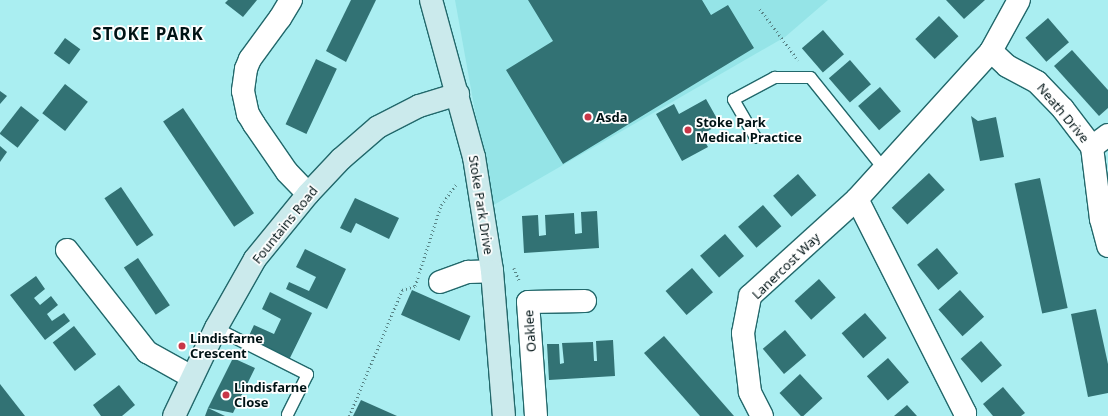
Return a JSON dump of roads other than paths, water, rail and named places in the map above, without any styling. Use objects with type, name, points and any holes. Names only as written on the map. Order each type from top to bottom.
[{"type":"street","points":[[291,0],[280,18],[250,59],[246,69],[243,91],[248,114],[254,124],[287,172],[308,194]]},
{"type":"street","name":"Stoke Park Drive","points":[[431,0],[458,94],[474,157],[492,271],[504,416]]},
{"type":"street","name":"Lanercost Way","points":[[762,416],[750,392],[743,333],[750,296],[857,199],[991,51],[1019,0]]},
{"type":"street","name":"Neath Drive","points":[[991,51],[1008,66],[1037,82],[1063,109],[1100,141],[1101,220],[1108,246]]},
{"type":"street","name":"Fountains Road","points":[[174,416],[216,328],[255,259],[308,194],[341,159],[378,128],[419,106],[458,94]]},
{"type":"street","points":[[857,199],[965,413],[965,416]]},
{"type":"street","points":[[67,250],[147,352],[192,377]]},
{"type":"street","points":[[440,282],[468,272],[492,271]]},
{"type":"street","name":"Oaklee","points":[[536,416],[528,302],[585,301]]},
{"type":"lane","points":[[755,137],[733,100],[774,77],[810,77],[884,169]]},
{"type":"lane","points":[[216,328],[307,374],[287,414]]},
{"type":"place","name":"Asda","points":[[588,117]]},
{"type":"place","name":"Stoke Park Medical Practice","points":[[688,130]]},
{"type":"place","name":"Lindisfarne Crescent","points":[[182,346]]},
{"type":"place","name":"Lindisfarne Close","points":[[226,395]]},
{"type":"district","name":"STOKE PARK","points":[[148,34]]}]
